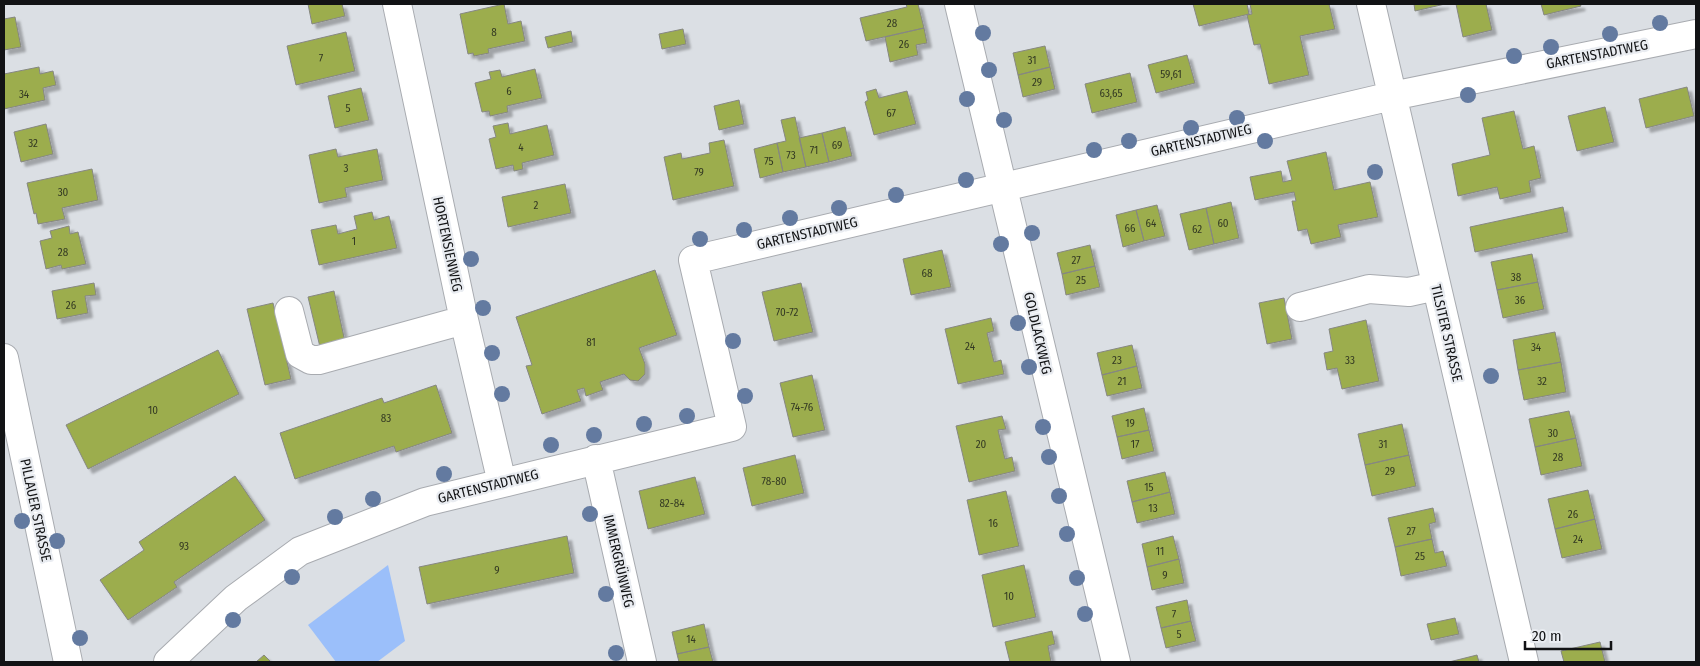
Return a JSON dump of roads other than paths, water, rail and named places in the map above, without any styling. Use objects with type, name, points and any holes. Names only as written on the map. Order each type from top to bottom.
[{"type":"street","name":"HORTENSIENWEG","points":[[397,4],[464,320],[502,483]]},
{"type":"street","name":"GOLDLACKWEG","points":[[959,4],[1116,662]]},
{"type":"street","name":"TILSITER STRASSE","points":[[1371,4],[1524,662]]},
{"type":"street","name":"GARTENSTADTWEG","points":[[168,662],[236,598],[300,551],[426,502],[732,427],[693,260],[1392,96],[1696,34]]},
{"type":"street","points":[[1300,307],[1369,289],[1409,292],[1436,286]]},
{"type":"street","points":[[289,311],[300,354],[312,360],[319,360],[464,320]]},
{"type":"street","name":"PILLAUER STRASSE","points":[[4,358],[68,662]]},
{"type":"street","name":"IMMERGRÜNWEG","points":[[596,459],[642,662]]}]
